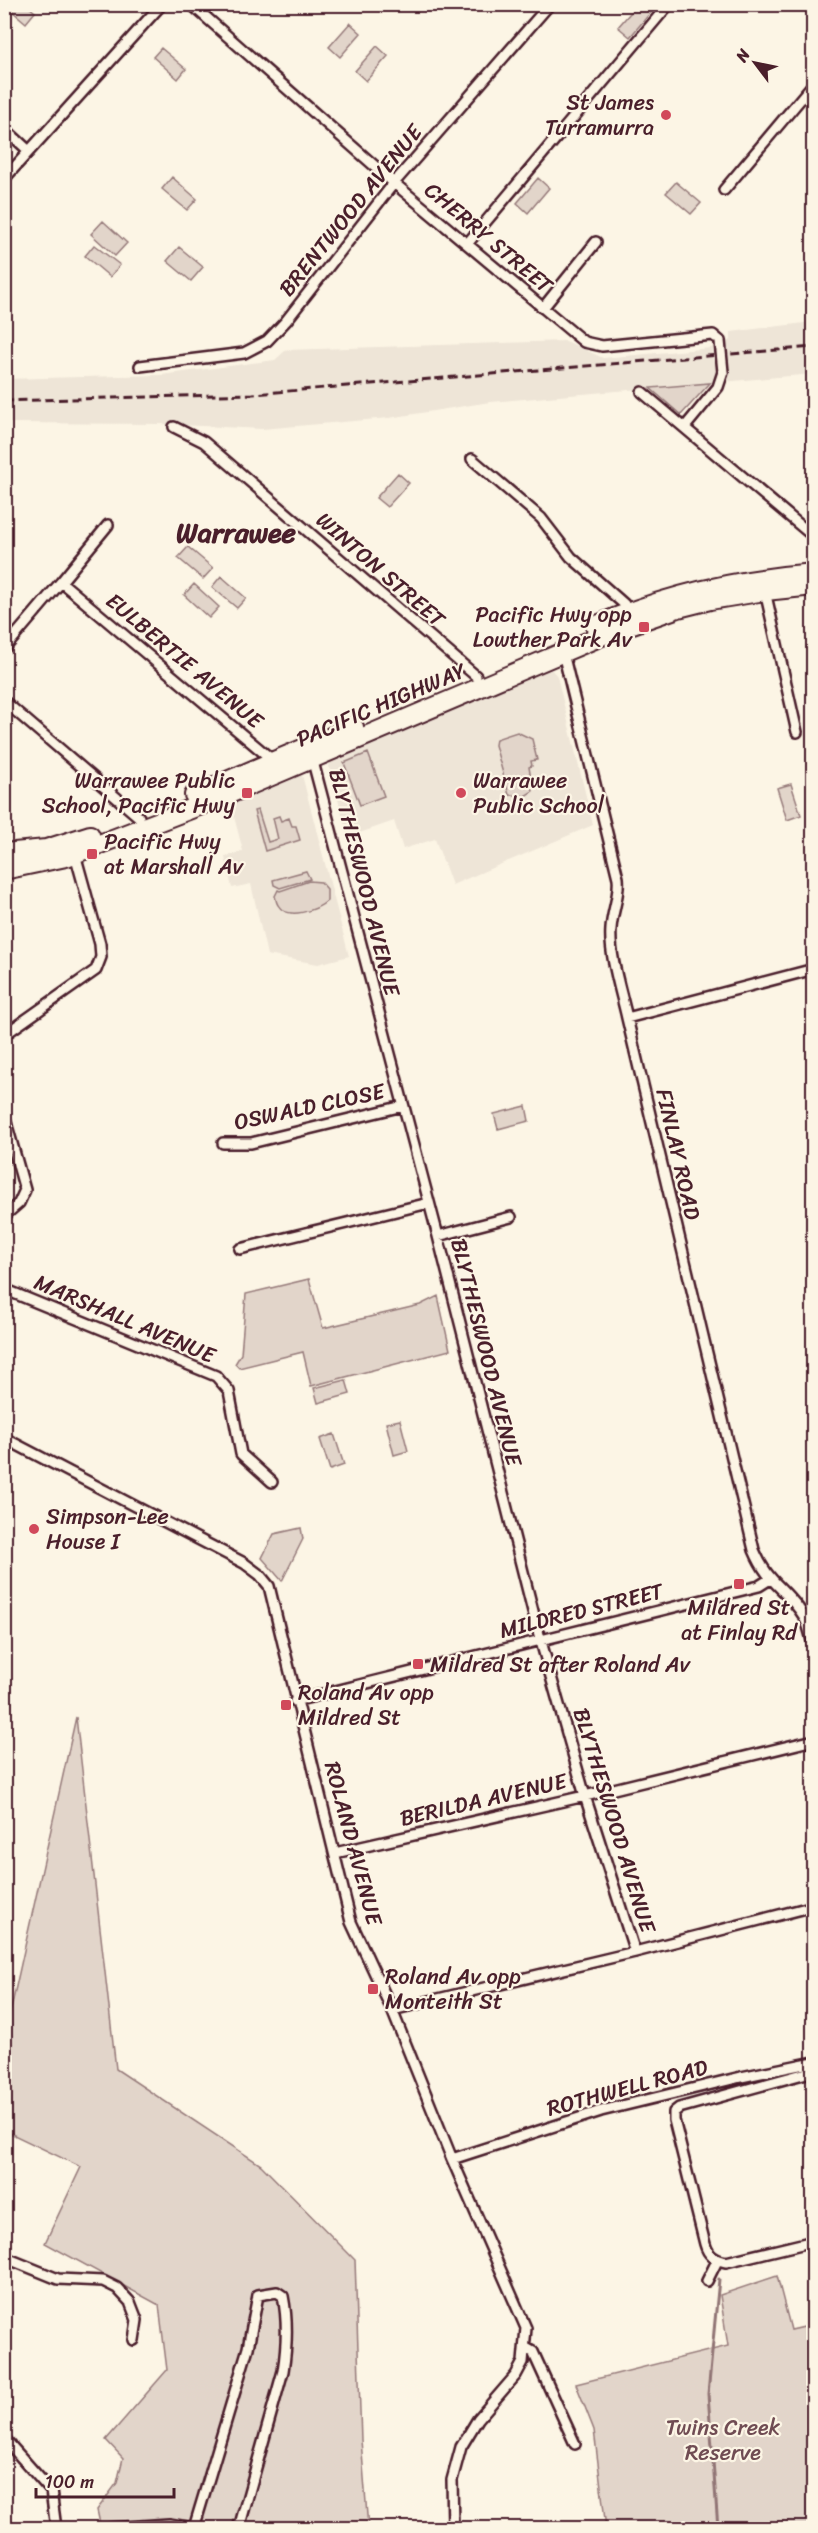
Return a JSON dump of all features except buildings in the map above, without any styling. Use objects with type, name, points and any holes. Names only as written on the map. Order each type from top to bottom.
[{"type":"highway","name":"PACIFIC HIGHWAY","points":[[5,862],[42,864],[75,854],[278,766],[476,676],[627,612],[681,594],[761,577],[813,573]]},
{"type":"highway","name":"PACIFIC HIGHWAY","points":[[5,862],[70,842],[278,766],[312,758],[618,629],[678,608],[765,591],[813,586]]},
{"type":"main road","points":[[4,875],[5,862]]},
{"type":"street","points":[[4,179],[162,4]]},
{"type":"street","name":"CHERRY STREET","points":[[191,4],[394,183],[575,335],[592,345],[602,346],[713,334],[720,340],[723,372],[718,387],[685,427]]},
{"type":"street","name":"BRENTWOOD AVENUE","points":[[140,366],[244,353],[267,341],[286,321],[394,183],[550,4]]},
{"type":"street","points":[[467,244],[669,4]]},
{"type":"street","points":[[724,189],[813,83]]},
{"type":"street","points":[[4,128],[29,151]]},
{"type":"street","points":[[543,308],[596,242]]},
{"type":"street","points":[[642,392],[813,537]]},
{"type":"street","name":"WINTON STREET","points":[[174,427],[204,442],[476,676]]},
{"type":"street","points":[[472,459],[541,518],[571,557],[624,604],[627,612]]},
{"type":"street","points":[[4,649],[108,525]]},
{"type":"street","name":"EULBERTIE AVENUE","points":[[61,582],[278,766]]},
{"type":"street","points":[[765,591],[797,732]]},
{"type":"street","name":"FINLAY ROAD","points":[[563,652],[618,878],[619,888],[610,927],[610,941],[754,1550],[770,1579],[799,1609],[808,1623],[813,1648]]},
{"type":"street","points":[[4,701],[139,817]]},
{"type":"street","name":"BLYTHESWOOD AVENUE","points":[[312,758],[438,1236],[541,1641],[585,1796],[635,1952]]},
{"type":"street","points":[[4,1035],[96,970],[101,957],[100,944],[75,854]]},
{"type":"street","points":[[627,1018],[813,969]]},
{"type":"street","name":"OSWALD CLOSE","points":[[223,1143],[251,1143],[403,1106]]},
{"type":"street","points":[[4,1115],[25,1190],[19,1203],[4,1216]]},
{"type":"street","points":[[240,1249],[429,1203]]},
{"type":"street","points":[[438,1236],[511,1217]]},
{"type":"street","name":"MARSHALL AVENUE","points":[[4,1288],[216,1376],[229,1391],[241,1454],[272,1482]]},
{"type":"street","name":"ROLAND AVENUE","points":[[4,1438],[244,1563],[260,1575],[271,1593],[295,1701],[351,1922],[392,2010],[452,2159],[526,2328],[526,2348],[533,2352],[575,2444]]},
{"type":"street","name":"MILDRED STREET","points":[[295,1701],[759,1586],[770,1579]]},
{"type":"street","name":"BERILDA AVENUE","points":[[335,1853],[585,1796],[813,1740]]},
{"type":"street","points":[[392,2010],[635,1952],[813,1906]]},
{"type":"street","name":"ROTHWELL ROAD","points":[[452,2159],[601,2112],[741,2077],[813,2062]]},
{"type":"street","points":[[813,2071],[679,2108],[674,2112],[674,2120],[705,2244],[711,2256],[726,2262],[813,2241]]},
{"type":"street","points":[[4,2257],[58,2278],[104,2281],[117,2288],[130,2302],[137,2320],[134,2340]]},
{"type":"street","points":[[707,2281],[717,2260]]},
{"type":"street","points":[[110,2529],[168,2524],[194,2529],[248,2348],[258,2295],[277,2292],[283,2296],[286,2312],[286,2348],[283,2371],[237,2529]]},
{"type":"street","points":[[453,2529],[452,2480],[461,2448],[478,2419],[516,2375],[523,2362],[526,2348]]},
{"type":"street","points":[[4,2438],[51,2491],[56,2529]]},
{"type":"shaded area","points":[[813,322],[813,374],[490,402],[389,418],[262,429],[161,424],[5,423],[4,379],[161,375],[275,360],[286,350],[566,341],[603,358],[711,348],[731,340],[731,332]]},
{"type":"shaded area","name":"Warrawee Public School","points":[[552,670],[557,676],[593,825],[452,885],[435,839],[403,849],[394,821],[348,837],[329,766],[331,762],[543,671]]},
{"type":"shaded area","points":[[302,775],[349,956],[318,964],[267,955],[251,884],[232,888],[225,857],[243,851],[231,805]]},
{"type":"green space","points":[[5,5],[27,5],[35,12],[26,23]]},
{"type":"green space","points":[[637,5],[643,5],[651,12],[630,37],[618,27]]},
{"type":"green space","points":[[350,23],[361,33],[340,57],[329,47]]},
{"type":"green space","points":[[377,46],[388,56],[366,81],[355,71]]},
{"type":"green space","points":[[161,48],[186,69],[178,79],[153,57]]},
{"type":"green space","points":[[172,177],[197,199],[187,210],[162,189]]},
{"type":"green space","points":[[538,178],[549,188],[528,213],[517,203]]},
{"type":"green space","points":[[676,182],[701,203],[691,214],[666,193]]},
{"type":"green space","points":[[103,221],[127,243],[115,256],[91,234]]},
{"type":"green space","points":[[94,245],[120,265],[110,277],[85,256]]},
{"type":"green space","points":[[179,247],[203,267],[191,281],[167,261]]},
{"type":"green space","points":[[710,383],[681,415],[650,388]]},
{"type":"green space","points":[[398,473],[409,483],[387,507],[376,498]]},
{"type":"green space","points":[[188,547],[213,568],[203,579],[178,558]]},
{"type":"green space","points":[[221,576],[246,598],[237,608],[212,587]]},
{"type":"green space","points":[[194,584],[219,607],[209,618],[184,595]]},
{"type":"green space","points":[[517,732],[532,739],[537,760],[531,761],[532,766],[529,767],[533,791],[525,796],[509,795],[495,745],[496,739]]},
{"type":"green space","points":[[368,753],[384,796],[360,805],[344,763]]},
{"type":"green space","points":[[791,784],[801,815],[787,820],[777,788]]},
{"type":"green space","points":[[258,810],[268,842],[278,839],[273,818],[279,816],[281,821],[289,818],[292,826],[296,826],[300,840],[265,851],[254,811]]},
{"type":"green space","points":[[306,871],[310,879],[280,888],[274,885],[273,880]]},
{"type":"green space","points":[[309,881],[321,882],[327,889],[327,901],[316,908],[302,912],[282,910],[275,896],[278,890]]},
{"type":"green space","points":[[526,1106],[529,1121],[498,1129],[494,1114]]},
{"type":"green space","points":[[309,1279],[323,1328],[420,1305],[438,1296],[450,1350],[311,1386],[303,1352],[239,1368],[235,1364],[241,1354],[246,1294]]},
{"type":"green space","points":[[346,1380],[350,1394],[318,1403],[314,1388]]},
{"type":"green space","points":[[400,1420],[408,1451],[394,1455],[386,1423]]},
{"type":"green space","points":[[334,1434],[344,1465],[330,1470],[320,1439]]},
{"type":"green space","points":[[301,1528],[303,1539],[282,1581],[262,1558],[274,1534]]},
{"type":"green space","points":[[76,1717],[116,2069],[261,2165],[355,2260],[361,2440],[368,2528],[101,2528],[97,2510],[117,2483],[123,2458],[106,2440],[167,2370],[159,2305],[45,2243],[81,2167],[8,2132],[5,2134],[5,2027],[7,2027]]},
{"type":"green space","name":"Twins Creek Reserve","points":[[777,2276],[791,2330],[813,2325],[813,2528],[606,2528],[594,2430],[576,2384],[728,2346],[720,2295]]},
{"type":"waterway","points":[[718,2528],[708,2394],[719,2279]]},
{"type":"railway","points":[[4,401],[253,394],[814,347]]},
{"type":"place","name":"St James Turramurra","points":[[666,115]]},
{"type":"place","name":"Pacific Hwy opp Lowther Park Av","points":[[644,627]]},
{"type":"place","name":"Warrawee Public School, Pacific Hwy","points":[[247,793]]},
{"type":"place","name":"Warrawee Public School","points":[[461,793]]},
{"type":"place","name":"Pacific Hwy at Marshall Av","points":[[92,854]]},
{"type":"place","name":"Simpson-Lee House I","points":[[34,1529]]},
{"type":"place","name":"Mildred St at Finlay Rd","points":[[739,1584]]},
{"type":"place","name":"Mildred St after Roland Av","points":[[418,1664]]},
{"type":"place","name":"Roland Av opp Mildred St","points":[[286,1705]]},
{"type":"place","name":"Roland Av opp Monteith St","points":[[373,1989]]},
{"type":"district","name":"Warrawee","points":[[236,532]]}]
